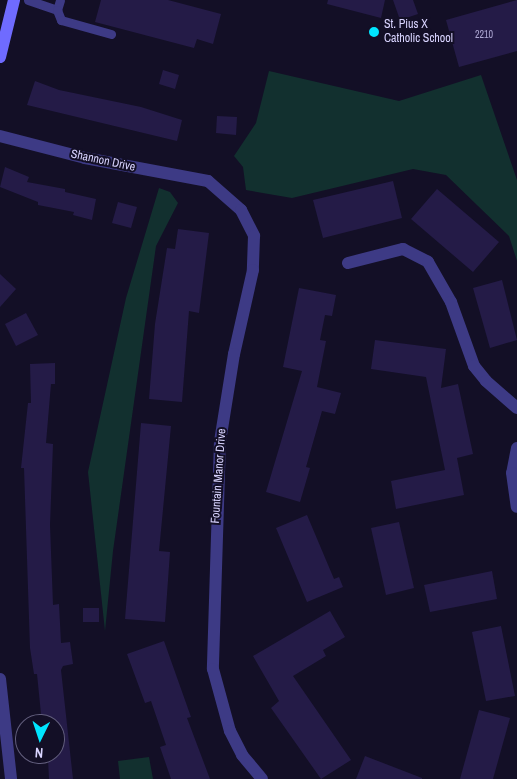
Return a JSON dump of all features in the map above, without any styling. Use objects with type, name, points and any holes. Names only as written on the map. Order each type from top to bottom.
[{"type":"street","points":[[0,57],[14,0]]},
{"type":"street","name":"Shannon Drive","points":[[0,136],[85,158],[208,181]]},
{"type":"street","name":"Fountain Manor Drive","points":[[208,181],[241,210],[254,236],[253,270],[232,362],[219,450],[213,669],[216,688],[230,731],[242,755],[262,779]]},
{"type":"street","points":[[348,263],[403,248],[428,262],[451,302],[474,366],[486,382],[517,408]]},
{"type":"street","points":[[517,448],[512,473],[517,507]]},
{"type":"street","points":[[0,679],[3,740],[11,779]]},
{"type":"lane","points":[[28,0],[57,10]]},
{"type":"lane","points":[[60,0],[57,10],[61,20],[111,34]]},
{"type":"green space","points":[[269,71],[399,101],[481,75],[517,180],[517,261],[509,236],[446,175],[413,169],[292,198],[246,190],[243,167],[234,156],[256,123]]},
{"type":"green space","points":[[159,188],[170,192],[178,203],[156,246],[113,551],[105,631],[88,472],[126,298]]},
{"type":"green space","points":[[149,757],[153,779],[120,779],[118,761]]},
{"type":"building","points":[[101,0],[168,0],[221,14],[213,44],[197,39],[194,48],[95,22]]},
{"type":"building","points":[[328,0],[385,0],[381,18],[327,4]]},
{"type":"building","points":[[393,0],[413,0],[418,14],[400,20]]},
{"type":"building","points":[[517,0],[517,51],[459,67],[446,20]]},
{"type":"building","points":[[163,70],[179,75],[175,89],[159,84]]},
{"type":"building","points":[[35,81],[59,90],[141,107],[182,120],[177,141],[27,105]]},
{"type":"building","points":[[217,116],[237,117],[236,135],[216,133]]},
{"type":"building","points":[[5,167],[29,177],[27,182],[65,189],[65,192],[96,199],[92,220],[73,215],[74,212],[38,205],[38,202],[0,187]]},
{"type":"building","points":[[393,181],[402,218],[323,238],[313,200]]},
{"type":"building","points":[[437,189],[499,242],[473,272],[411,219]]},
{"type":"building","points":[[118,202],[137,207],[131,228],[112,223]]},
{"type":"building","points":[[178,229],[209,233],[199,313],[189,311],[182,402],[149,399],[155,324],[167,248],[175,249]]},
{"type":"building","points":[[0,274],[16,289],[0,307]]},
{"type":"building","points":[[502,280],[517,340],[490,348],[473,288]]},
{"type":"building","points":[[299,288],[336,295],[332,316],[325,315],[320,340],[326,341],[317,387],[341,393],[335,414],[322,411],[306,467],[310,468],[300,502],[266,492],[302,371],[283,367]]},
{"type":"building","points":[[26,313],[38,335],[16,346],[5,324]]},
{"type":"building","points":[[375,340],[446,349],[441,388],[458,384],[473,454],[457,458],[464,495],[396,509],[391,481],[445,470],[426,377],[371,369]]},
{"type":"building","points":[[55,363],[55,384],[51,384],[46,443],[53,444],[50,525],[53,605],[59,604],[61,643],[70,642],[73,664],[63,666],[61,670],[73,779],[49,779],[48,764],[65,764],[65,714],[41,714],[37,674],[34,674],[30,648],[24,468],[21,468],[28,403],[31,403],[30,364]]},
{"type":"building","points":[[141,423],[171,426],[159,551],[170,552],[165,622],[125,619]]},
{"type":"building","points":[[307,515],[334,579],[339,577],[343,587],[307,602],[276,528]]},
{"type":"building","points":[[399,522],[414,588],[386,595],[371,528]]},
{"type":"building","points":[[492,571],[497,599],[430,612],[424,585]]},
{"type":"building","points":[[83,608],[99,608],[99,622],[83,622]]},
{"type":"building","points":[[330,611],[345,637],[323,650],[326,656],[293,676],[351,760],[321,779],[271,708],[279,701],[253,656]]},
{"type":"building","points":[[501,626],[515,696],[486,701],[472,632]]},
{"type":"building","points":[[164,641],[191,717],[187,718],[210,779],[171,779],[160,747],[166,745],[151,701],[145,703],[127,654]]},
{"type":"building","points":[[479,710],[510,718],[493,779],[460,779]]},
{"type":"building","points":[[365,756],[422,778],[422,779],[356,779]]},
{"type":"place","name":"St. Pius X Catholic School","points":[[374,32]]}]
